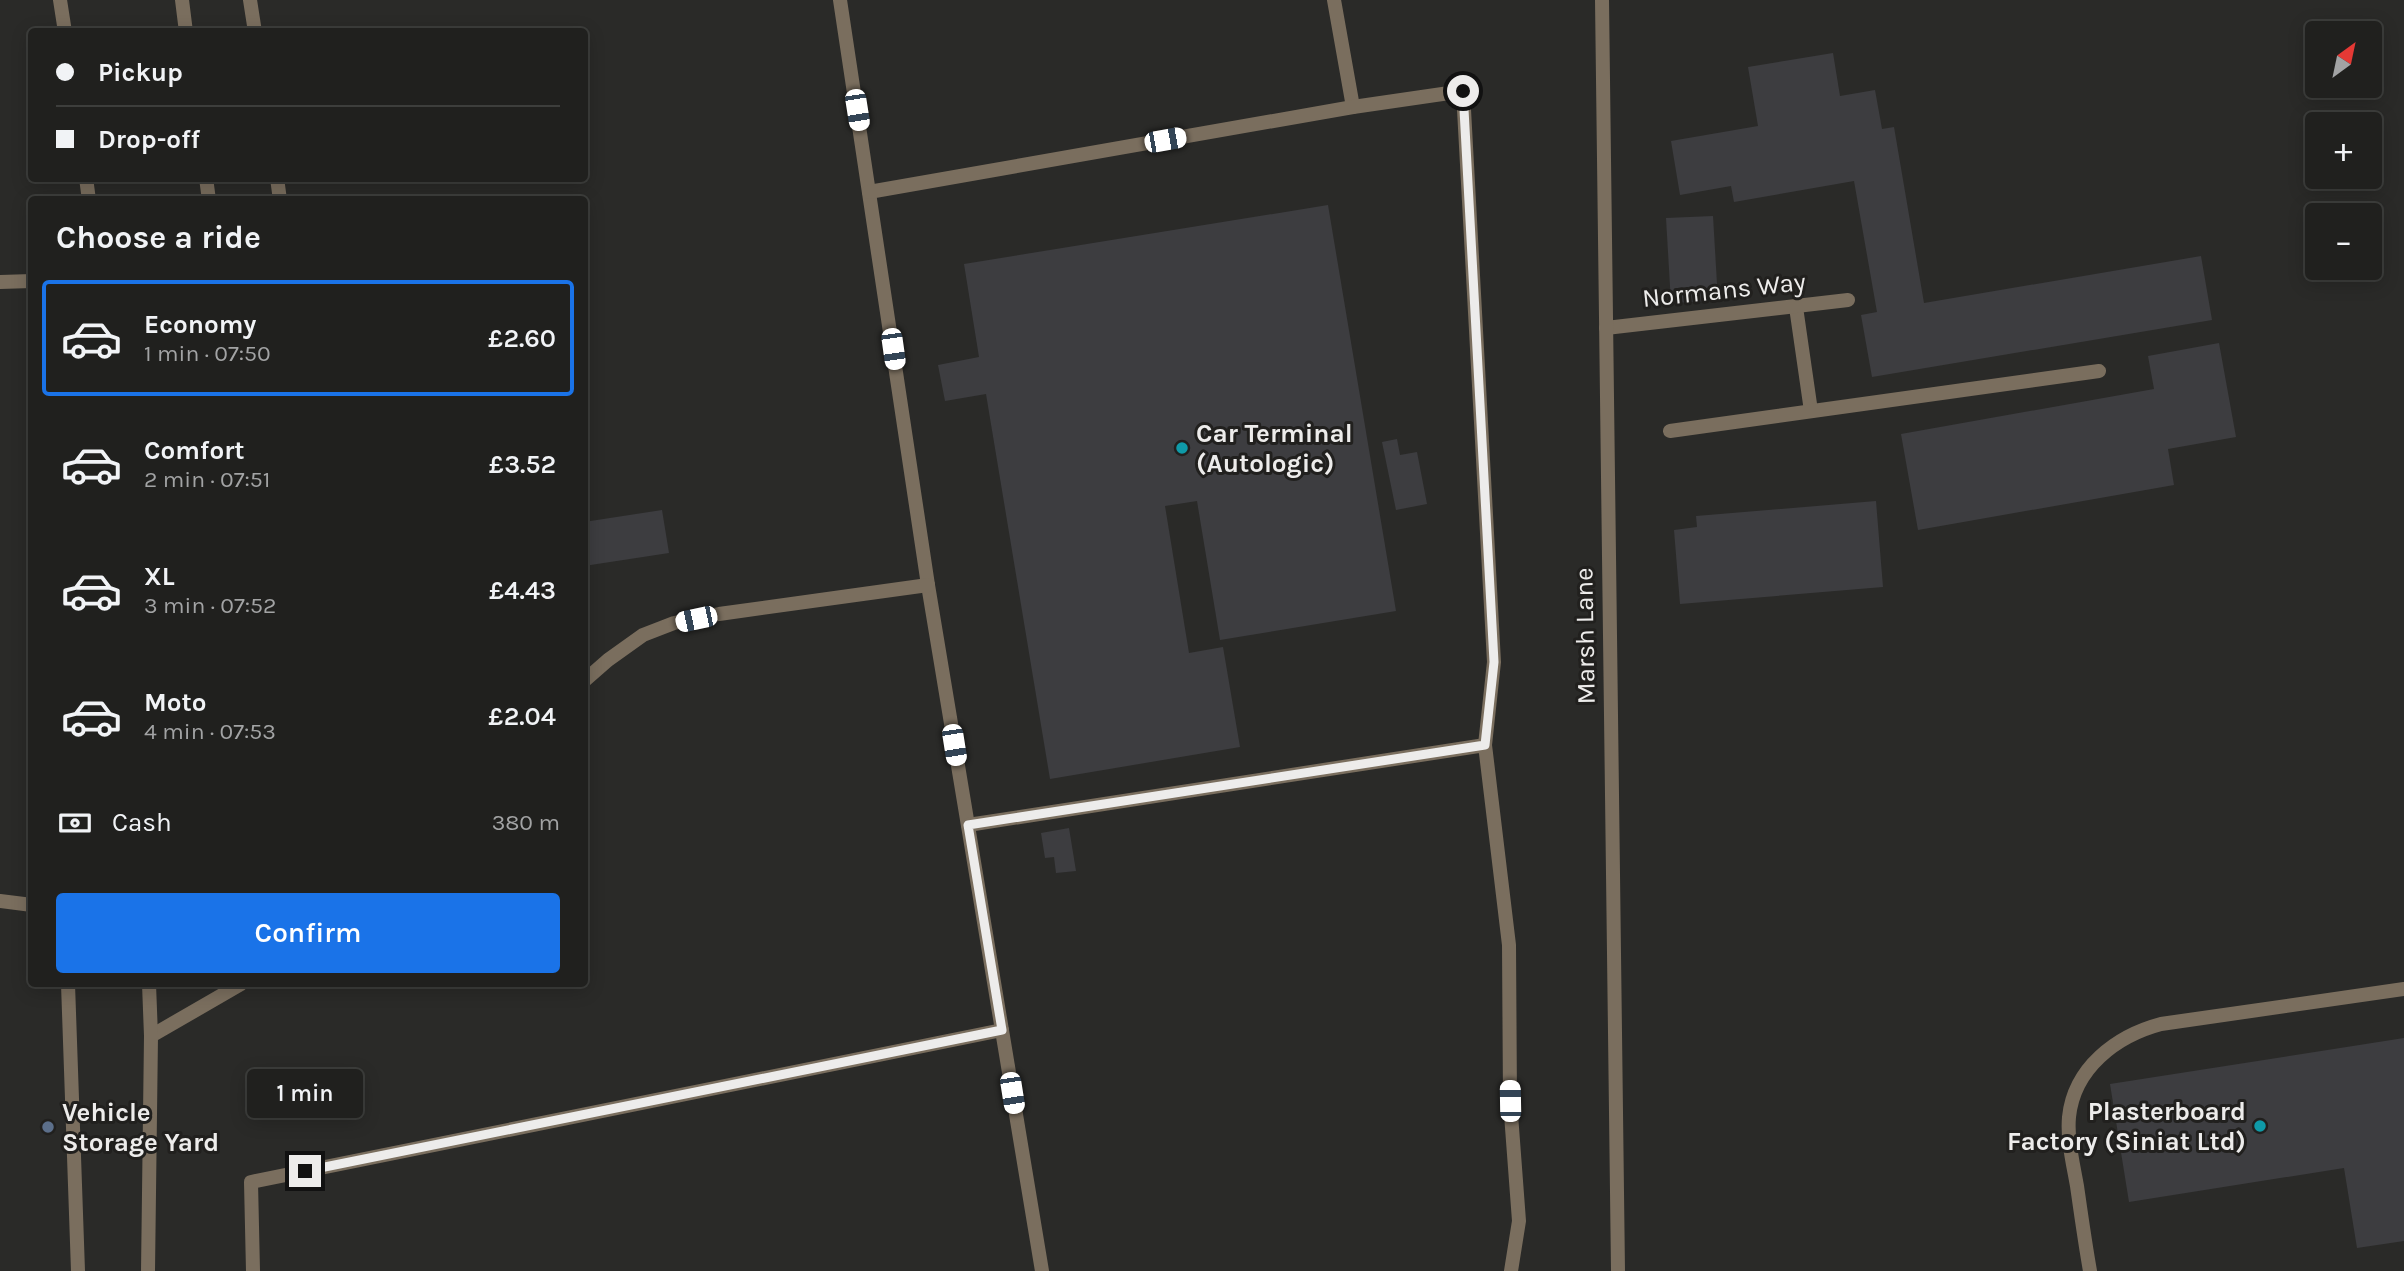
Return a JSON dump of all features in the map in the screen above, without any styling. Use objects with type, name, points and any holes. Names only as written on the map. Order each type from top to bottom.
[{"type":"street","points":[[60,0],[64,28]]},
{"type":"street","points":[[182,0],[186,28]]},
{"type":"street","points":[[250,0],[254,28]]},
{"type":"street","points":[[840,0],[928,584],[1042,1271]]},
{"type":"street","points":[[1335,0],[1353,107]]},
{"type":"street","name":"Marsh Lane","points":[[1602,0],[1618,1271]]},
{"type":"street","points":[[869,192],[1353,107],[1463,91],[1494,662],[1485,745],[1509,945],[1510,1101],[1519,1221],[1511,1271]]},
{"type":"street","points":[[0,282],[28,281]]},
{"type":"street","name":"Normans Way","points":[[1606,328],[1848,300]]},
{"type":"street","points":[[1796,307],[1811,411]]},
{"type":"street","points":[[1670,431],[2099,371]]},
{"type":"street","points":[[588,678],[643,635],[674,623],[928,584]]},
{"type":"street","points":[[968,825],[1485,745]]},
{"type":"street","points":[[0,901],[28,904]]},
{"type":"street","points":[[68,987],[78,1271]]},
{"type":"street","points":[[148,1271],[149,987]]},
{"type":"street","points":[[151,1036],[236,987]]},
{"type":"street","points":[[2090,1271],[2070,1143],[2069,1117],[2079,1081],[2101,1055],[2142,1029],[2161,1024],[2404,989]]},
{"type":"street","points":[[253,1271],[251,1182],[1002,1030]]},
{"type":"building","points":[[1833,53],[1840,96],[1875,90],[1882,129],[1894,127],[1924,303],[2201,256],[2212,320],[1872,377],[1861,315],[1877,312],[1854,181],[1734,202],[1731,186],[1680,195],[1671,141],[1758,126],[1748,67]]},
{"type":"building","name":"Car Terminal (Autologic)","points":[[1328,205],[1396,611],[1220,640],[1197,501],[1165,506],[1189,653],[1223,647],[1240,747],[1050,779],[986,394],[945,401],[938,365],[979,357],[964,264]]},
{"type":"building","points":[[1713,216],[1718,301],[1671,303],[1666,218]]},
{"type":"building","points":[[2219,343],[2236,437],[2168,449],[2174,485],[1918,530],[1901,434],[2154,389],[2148,356]]},
{"type":"building","points":[[1397,439],[1400,455],[1417,452],[1427,504],[1396,510],[1382,442]]},
{"type":"building","points":[[1876,501],[1883,587],[1680,604],[1674,530],[1697,527],[1696,516]]},
{"type":"building","points":[[662,510],[669,553],[588,565],[588,521]]},
{"type":"building","points":[[1069,828],[1076,871],[1056,873],[1054,857],[1045,858],[1041,833]]},
{"type":"building","name":"Plasterboard Factory (Siniat Ltd)","points":[[2404,1038],[2404,1241],[2357,1248],[2344,1168],[2129,1202],[2110,1084]]},
{"type":"place","name":"Car Terminal (Autologic)","points":[[1182,448]]},
{"type":"place","name":"Plasterboard Factory (Siniat Ltd)","points":[[2260,1126]]},
{"type":"place","name":"Vehicle Storage Yard","points":[[48,1127]]},
{"type":"route","points":[[305,1171],[1002,1030],[968,825],[1485,745],[1494,662],[1463,91]]}]
